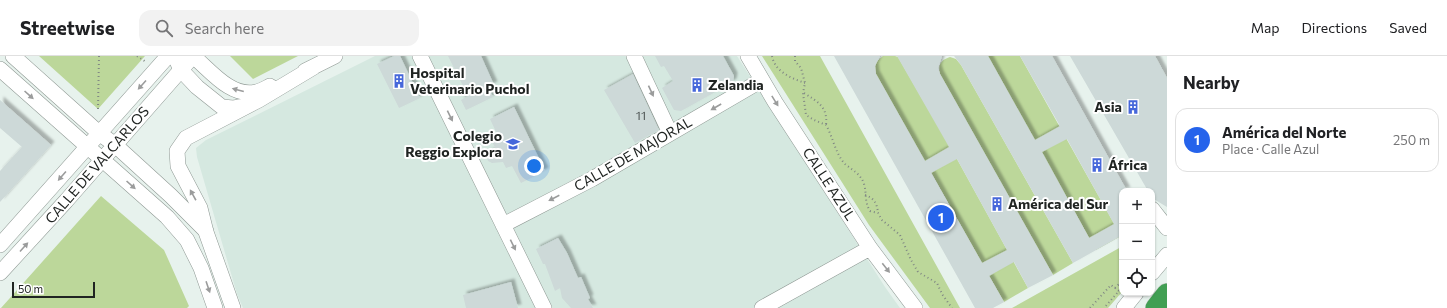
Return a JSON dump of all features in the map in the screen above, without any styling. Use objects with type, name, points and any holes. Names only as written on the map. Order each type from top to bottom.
[{"type":"highway","points":[[1156,308],[1167,294]]},
{"type":"street","points":[[13,56],[99,133],[114,144],[171,196],[206,232]]},
{"type":"street","name":"CALLE DE VALCARLOS","points":[[0,245],[168,56]]},
{"type":"street","points":[[175,56],[181,70],[197,87],[222,107],[233,108],[248,105]]},
{"type":"street","points":[[193,56],[229,87],[242,92],[255,92],[314,67]]},
{"type":"street","name":"CALLE DE VALCARLOS","points":[[0,273],[193,56]]},
{"type":"street","points":[[0,69],[167,217],[187,240],[201,268],[214,307],[231,302],[206,232],[200,208],[178,166],[177,151],[186,138],[335,56]]},
{"type":"street","points":[[420,56],[544,308]]},
{"type":"street","points":[[634,56],[670,133]]},
{"type":"street","name":"CALLE AZUL","points":[[748,56],[870,248],[915,308]]},
{"type":"street","name":"CALLE DE MAJORAL","points":[[503,225],[592,179],[762,80]]},
{"type":"street","points":[[1155,213],[1167,228]]},
{"type":"street","points":[[762,308],[870,248]]},
{"type":"street","points":[[1155,269],[1167,255]]},
{"type":"street","points":[[1124,308],[1134,296]]},
{"type":"path","points":[[98,109],[100,69],[99,56]]},
{"type":"path","points":[[138,56],[148,63]]},
{"type":"path","points":[[772,56],[773,61],[782,73],[804,83]]},
{"type":"path","points":[[795,56],[796,61],[801,68],[804,83],[803,93],[806,115],[826,125]]},
{"type":"path","points":[[803,93],[818,103],[825,110],[827,118],[826,125],[839,155],[846,164],[853,168],[864,184],[866,204],[870,211],[878,213]]},
{"type":"path","points":[[865,195],[872,198],[877,205],[878,213],[882,220],[900,236],[918,272],[937,283],[942,294],[952,308]]},
{"type":"path","points":[[1115,288],[1119,284]]},
{"type":"path","points":[[1090,308],[1112,285],[1119,291],[1104,308]]},
{"type":"shaded area","points":[[375,56],[737,56],[900,308],[243,308],[237,294],[197,157],[196,148],[206,140]]},
{"type":"green space","points":[[39,56],[145,56],[98,109]]},
{"type":"green space","points":[[230,56],[298,56],[253,79]]},
{"type":"green space","points":[[762,56],[820,56],[960,308],[930,308],[869,225]]},
{"type":"green space","points":[[883,56],[898,57],[957,159],[1028,288],[1004,302],[876,74],[876,64]]},
{"type":"green space","points":[[988,56],[1020,56],[1119,232],[1119,237],[1096,250]]},
{"type":"green space","points":[[950,57],[956,59],[961,65],[1073,263],[1053,275],[940,74],[939,68],[941,63]]},
{"type":"green space","points":[[101,196],[164,250],[189,306],[187,308],[1,308]]},
{"type":"green space","points":[[1119,248],[1119,295],[1108,308],[1012,308]]},
{"type":"building","name":"Hospital Veterinario Puchol","points":[[394,56],[400,56],[420,98],[399,108],[377,64]]},
{"type":"building","points":[[448,56],[481,56],[494,85],[488,87],[493,97],[466,110],[461,100],[468,96]]},
{"type":"building","name":"Zelandia","points":[[655,56],[723,56],[734,76],[733,82],[681,111],[674,110],[662,88],[673,81],[664,66],[661,67]]},
{"type":"building","points":[[834,56],[880,56],[875,66],[876,74],[925,161],[949,147],[897,56],[942,56],[938,68],[940,74],[1053,275],[1028,288],[1014,262],[989,276],[1004,302],[993,308],[975,308]],"holes":[[[957,159],[1007,250],[982,263],[931,173]]]},
{"type":"building","points":[[954,56],[988,56],[1035,140],[1060,126],[1020,56],[1052,56],[1125,188],[1119,188],[1119,237],[1073,263],[961,65]],"holes":[[[1067,139],[1114,224],[1089,238],[1042,152]]]},
{"type":"building","name":"Asia","points":[[1070,56],[1155,56],[1167,78],[1167,207],[1155,200],[1155,188],[1146,188]]},
{"type":"building","points":[[633,74],[659,130],[635,143],[604,90]]},
{"type":"building","points":[[0,100],[51,145],[0,202],[0,171],[22,147],[0,128]]},
{"type":"building","name":"Colegio Reggio Explora","points":[[514,107],[545,171],[521,183],[512,166],[506,168],[503,162],[492,163],[488,161],[487,158],[487,155],[490,152],[496,149],[491,140],[498,136],[490,119]]},
{"type":"building","points":[[558,238],[567,253],[578,278],[581,277],[590,298],[588,299],[593,308],[571,308],[562,298],[560,288],[555,291],[545,264],[543,264],[536,249]]},
{"type":"building","points":[[511,282],[518,308],[466,308],[463,295]]},
{"type":"place","name":"Hospital Veterinario Puchol","points":[[399,81]]},
{"type":"place","name":"Zelandia","points":[[697,85]]},
{"type":"place","name":"Asia","points":[[1133,107]]},
{"type":"place","name":"Colegio Reggio Explora","points":[[513,144]]},
{"type":"place","name":"África","points":[[1097,165]]},
{"type":"place","name":"América del Sur","points":[[997,204]]},
{"type":"place","name":"América del Norte","points":[[941,218]]}]
